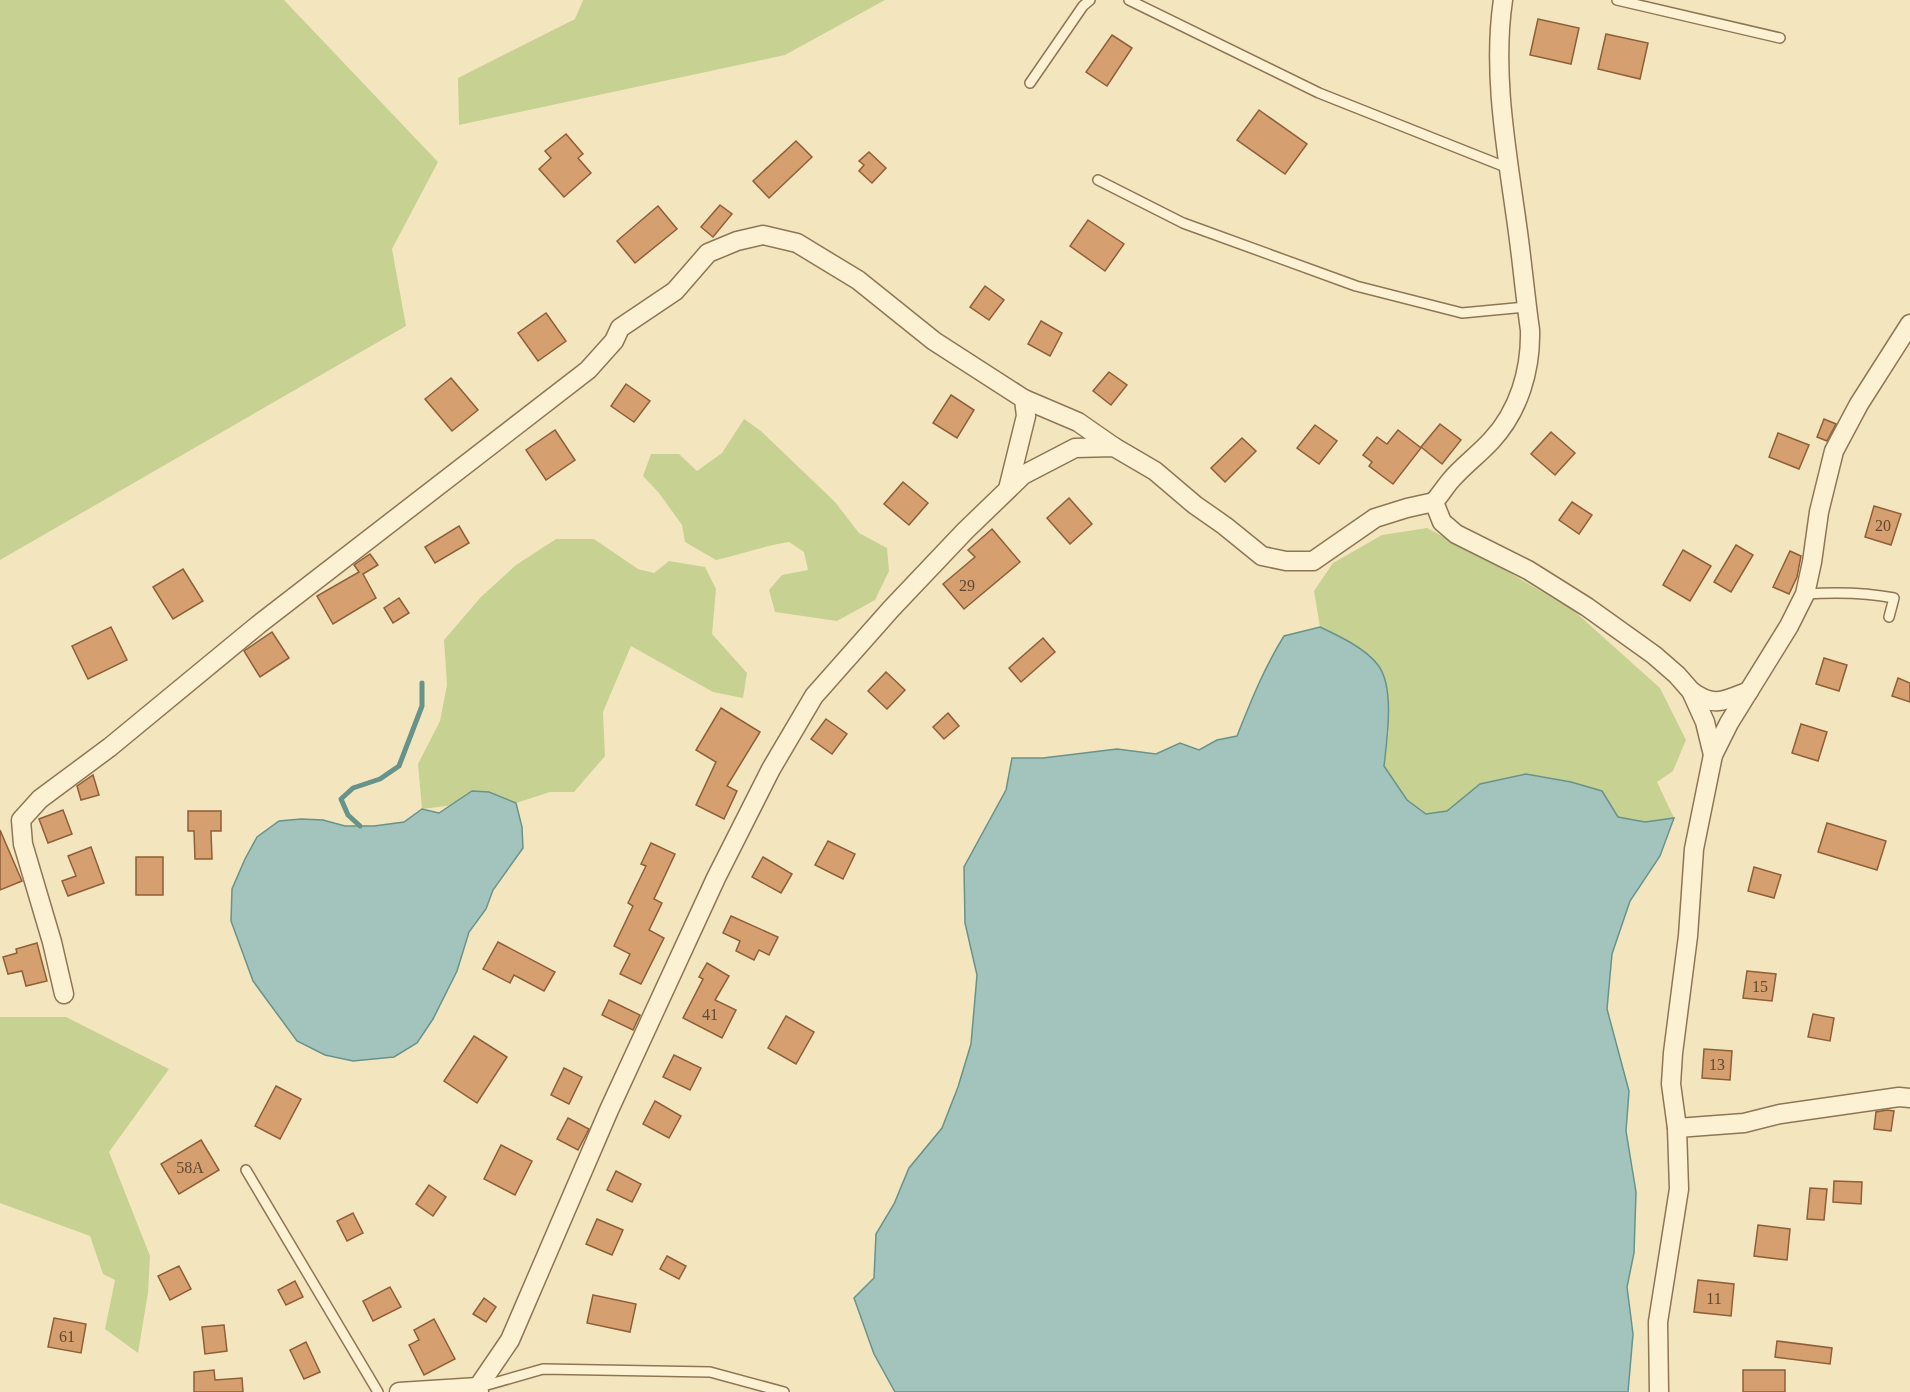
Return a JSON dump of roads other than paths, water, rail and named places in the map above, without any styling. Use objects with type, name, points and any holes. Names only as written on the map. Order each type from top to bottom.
[{"type":"street","points":[[63,994],[52,942],[23,844],[21,820],[40,799],[110,747],[258,625],[588,370],[615,341],[620,328],[675,291],[708,254],[737,241],[763,235],[797,243],[858,280],[934,341],[1024,399],[1078,422],[1155,471],[1262,556],[1286,561],[1312,561],[1375,518],[1434,502],[1451,479],[1493,439],[1514,407],[1527,375],[1530,352],[1508,168],[1501,81],[1500,37],[1503,0]]},
{"type":"street","points":[[1659,1392],[1658,1322],[1679,1189],[1677,1128],[1671,1084],[1673,1053],[1688,936],[1694,849],[1713,755],[1729,723],[1789,626],[1805,594],[1819,512],[1834,451],[1859,404],[1910,324]]},
{"type":"street","points":[[1008,489],[1026,416],[1024,399]]},
{"type":"street","points":[[399,1392],[479,1389],[510,1340],[609,1110],[716,878],[771,769],[814,696],[891,609],[1023,475],[1075,448],[1114,447]]},
{"type":"street","points":[[1434,502],[1442,522],[1456,534],[1528,570],[1587,607],[1654,655],[1703,700],[1718,702],[1749,692]]},
{"type":"street","points":[[1691,691],[1705,722],[1713,755]]},
{"type":"street","points":[[1677,1128],[1744,1123],[1799,1111],[1899,1097],[1910,1098]]},
{"type":"lane","points":[[1030,83],[1083,6],[1090,0]]},
{"type":"lane","points":[[1129,0],[1319,93],[1508,168]]},
{"type":"lane","points":[[1617,0],[1780,38]]},
{"type":"lane","points":[[1098,180],[1183,223],[1356,286],[1462,313],[1526,307]]},
{"type":"lane","points":[[1805,594],[1845,592],[1894,597],[1889,617]]},
{"type":"lane","points":[[246,1170],[378,1392]]},
{"type":"lane","points":[[479,1389],[543,1369],[710,1372],[784,1392]]},
{"type":"water","points":[[1320,627],[1359,648],[1378,665],[1387,686],[1388,700],[1384,766],[1407,800],[1426,814],[1447,811],[1480,784],[1526,774],[1571,782],[1602,791],[1618,817],[1645,822],[1674,818],[1660,856],[1630,901],[1612,954],[1607,1009],[1629,1091],[1626,1131],[1636,1192],[1634,1253],[1627,1287],[1633,1334],[1628,1392],[895,1392],[874,1354],[854,1298],[874,1278],[876,1234],[894,1204],[909,1168],[942,1128],[971,1044],[977,975],[965,923],[964,867],[1006,790],[1012,758],[1043,758],[1117,749],[1156,754],[1180,743],[1199,750],[1217,740],[1237,736],[1264,672],[1284,636]]},
{"type":"water","points":[[472,791],[489,792],[516,803],[522,827],[523,848],[493,890],[486,909],[469,932],[457,971],[433,1019],[417,1043],[394,1057],[353,1061],[325,1055],[297,1041],[253,981],[231,921],[232,889],[257,837],[279,821],[323,820],[345,826],[374,826],[404,822],[422,809],[439,813]]},
{"type":"waterway","points":[[360,826],[348,815],[341,799],[353,788],[380,779],[399,766],[422,706],[422,683]]}]
